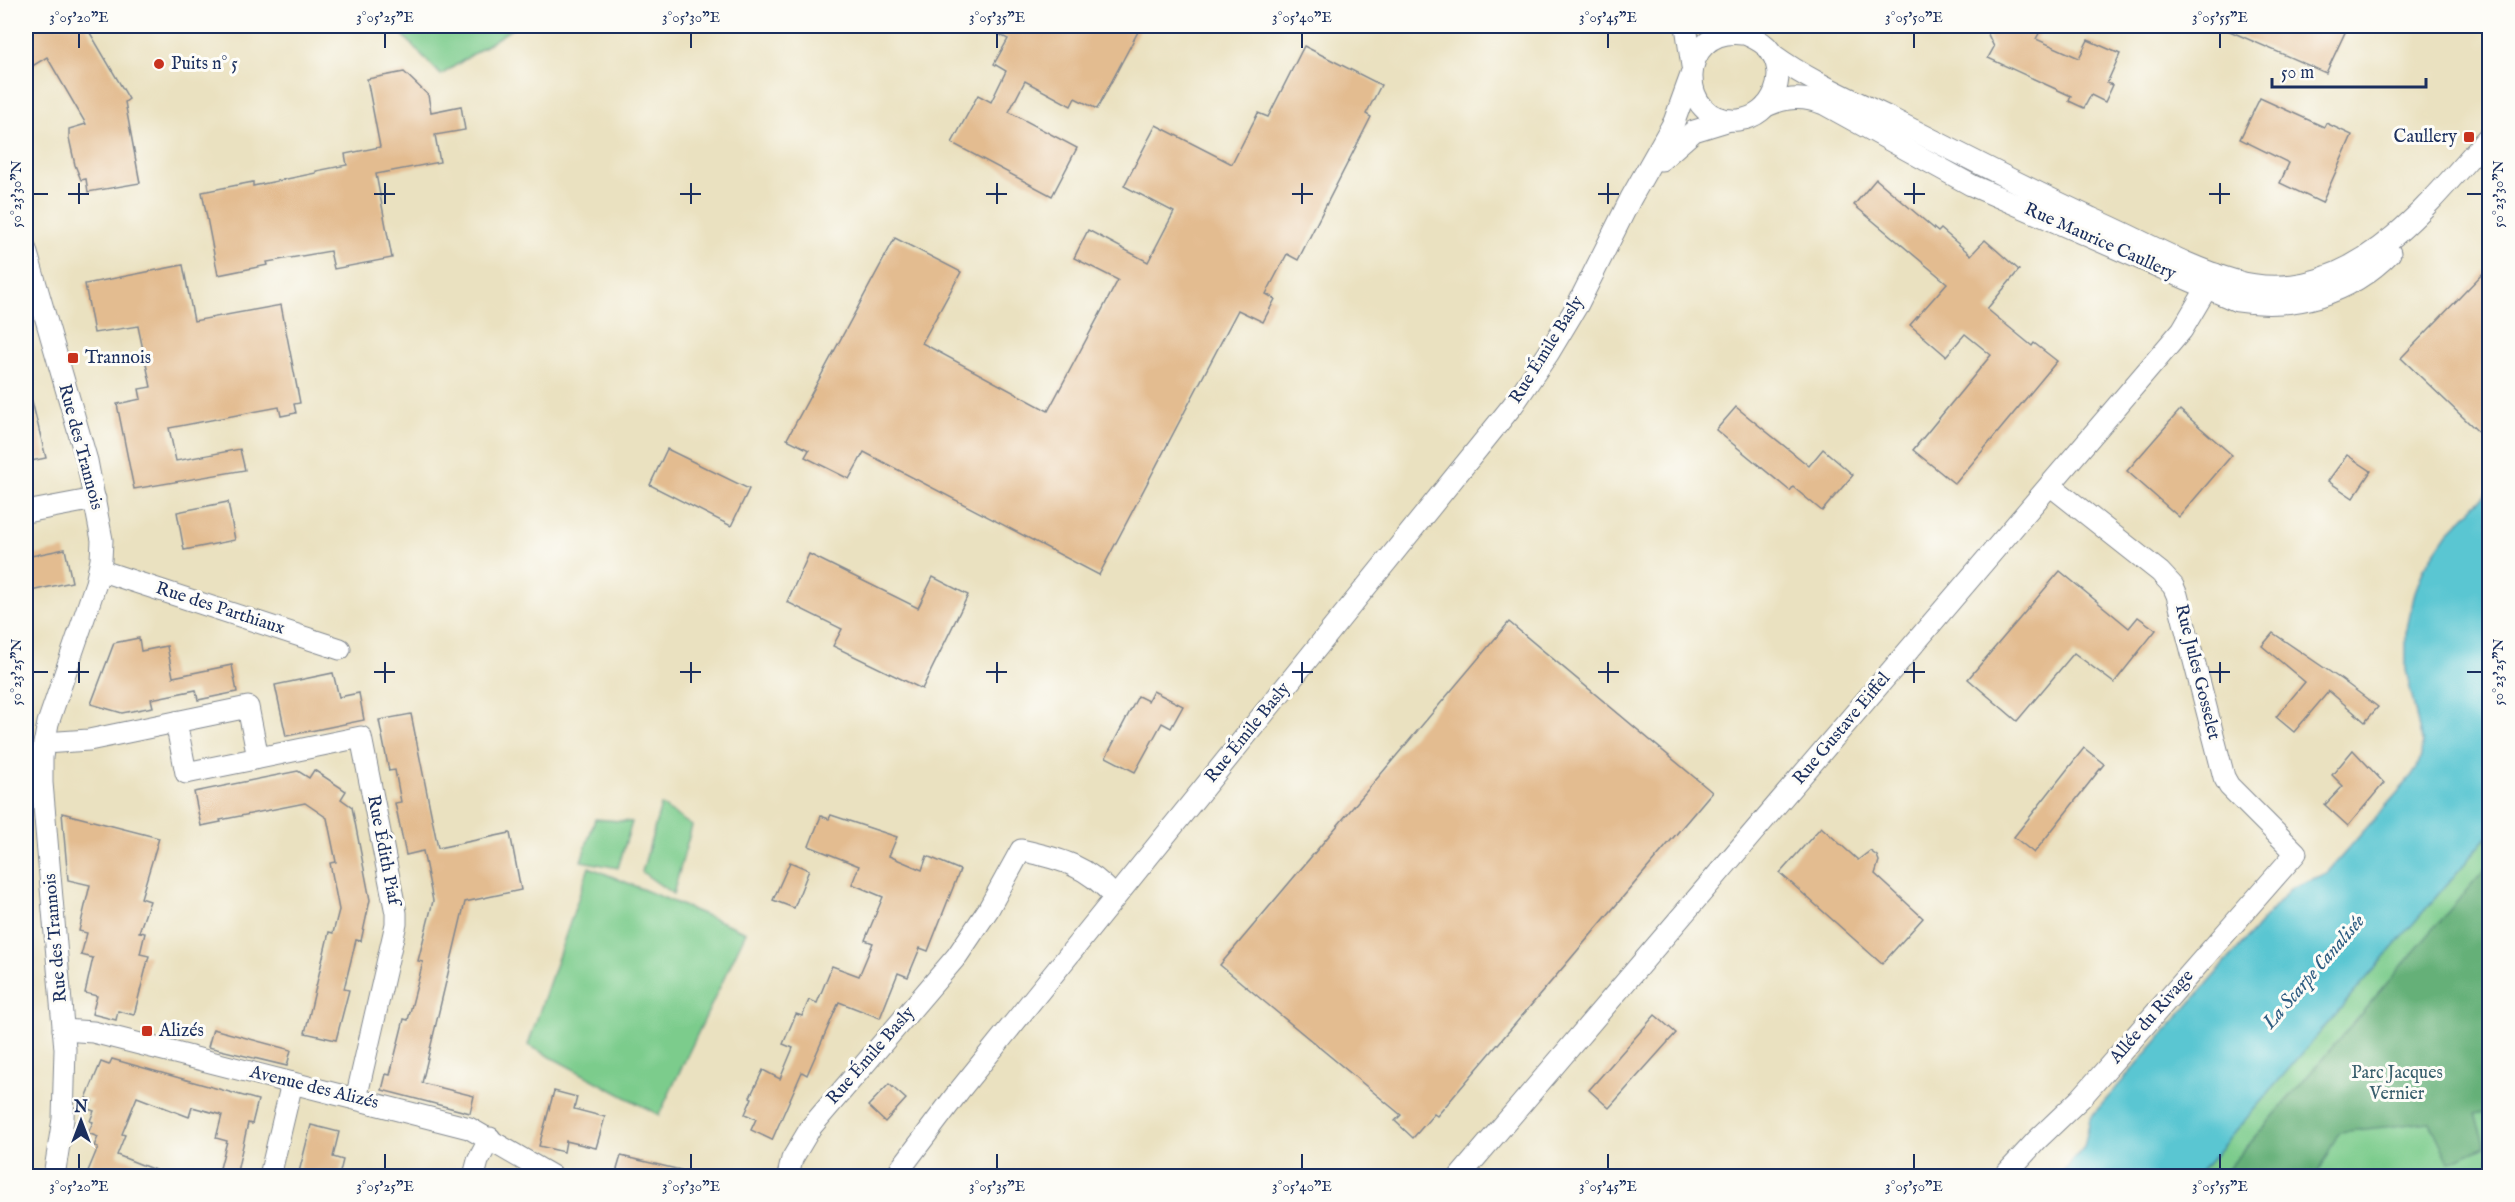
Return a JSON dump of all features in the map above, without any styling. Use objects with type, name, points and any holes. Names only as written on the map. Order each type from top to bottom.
[{"type":"street","points":[[1686,26],[1694,93],[1713,115],[1730,120]]},
{"type":"street","name":"Rue Maurice Caullery","points":[[1692,71],[1700,50],[1708,42],[1734,30],[1759,41],[1772,54],[1810,79],[2211,282]]},
{"type":"street","points":[[1767,106],[1778,84],[1778,72],[1772,54]]},
{"type":"street","name":"Rue Émile Basly","points":[[896,1176],[958,1091],[1513,405],[1563,329],[1674,122],[1692,71]]},
{"type":"street","name":"Rue Maurice Caullery","points":[[1730,120],[1753,116],[1778,101],[1796,98],[1824,104],[1971,185],[2211,282],[2268,285],[2286,285],[2321,278],[2370,254],[2420,212],[2490,135]]},
{"type":"street","name":"Rue Émile Basly","points":[[1639,185],[1687,137],[1704,127],[1730,120]]},
{"type":"street","name":"Rue des Trannois","points":[[26,252],[87,461],[102,540],[99,570],[51,708],[44,743],[42,783],[63,1030],[65,1102],[54,1176]]},
{"type":"street","name":"Rue Gustave Eiffel","points":[[1460,1176],[2182,330],[2211,282]]},
{"type":"street","name":"Rue Jules Gosselet","points":[[2050,484],[2160,572],[2173,586],[2224,777],[2229,786],[2296,853]]},
{"type":"street","points":[[26,512],[95,499]]},
{"type":"street","name":"Rue des Parthiaux","points":[[99,570],[340,648]]},
{"type":"street","points":[[44,743],[89,740],[248,707],[258,758]]},
{"type":"street","name":"Rue Édith Piaf","points":[[176,722],[186,773],[361,737],[396,913],[396,924],[356,1099]]},
{"type":"street","name":"Rue Émile Basly","points":[[788,1176],[792,1159],[811,1127],[944,973],[967,943],[1021,850],[1079,866],[1097,878],[1115,897]]},
{"type":"street","name":"Allée du Rivage","points":[[2004,1176],[2037,1140],[2081,1098],[2296,853]]},
{"type":"street","name":"Avenue des Alizés","points":[[63,1030],[93,1032],[469,1128],[490,1138],[552,1176]]},
{"type":"street","points":[[270,1176],[292,1083]]},
{"type":"street","points":[[474,1176],[478,1161],[490,1138]]},
{"type":"green space","points":[[394,26],[516,26],[441,75]]},
{"type":"green space","points":[[661,805],[692,826],[673,894],[642,872]]},
{"type":"green space","points":[[595,819],[632,822],[618,868],[581,861]]},
{"type":"green space","name":"Parc Jacques Vernier","points":[[2489,835],[2489,1176],[2197,1176]]},
{"type":"green space","name":"Parc Jacques Vernier","points":[[2489,864],[2489,1111],[2475,1114],[2485,1146],[2449,1162],[2430,1122],[2339,1132],[2318,1172],[2322,1176],[2222,1176]]},
{"type":"green space","points":[[589,867],[746,932],[659,1115],[528,1045]]},
{"type":"water","name":"La Scarpe Canalisée","points":[[2489,491],[2489,835],[2197,1176],[2059,1176],[2084,1147],[2090,1118],[2291,888],[2327,873],[2412,776],[2421,756],[2422,742],[2406,670],[2406,633],[2415,592],[2424,568],[2448,533]]},
{"type":"building","points":[[26,26],[86,26],[129,99],[125,102],[140,183],[88,192],[86,179],[81,180],[75,165],[69,138],[69,129],[86,124],[47,57],[26,70]]},
{"type":"building","points":[[983,26],[1141,26],[1097,109],[1075,98],[1071,106],[1025,81],[1009,112],[1077,148],[1052,196],[952,143],[978,95],[991,102],[1006,71],[994,64],[1008,39]]},
{"type":"building","points":[[1984,26],[2043,26],[2036,39],[2079,58],[2088,40],[2120,54],[2107,83],[2113,85],[2105,102],[2091,95],[2084,108],[2069,101],[2071,96],[1988,58],[1994,47]]},
{"type":"building","points":[[2218,26],[2348,26],[2326,73]]},
{"type":"building","points":[[1304,46],[1381,85],[1366,114],[1371,117],[1298,260],[1287,254],[1266,294],[1275,299],[1263,322],[1238,310],[1099,575],[864,452],[849,479],[805,457],[809,450],[787,439],[895,238],[961,272],[922,343],[1048,411],[1118,280],[1074,258],[1088,230],[1148,262],[1174,212],[1124,186],[1156,125],[1232,164],[1258,113],[1268,117]]},
{"type":"building","points":[[404,72],[428,95],[431,112],[461,106],[465,130],[435,135],[440,162],[376,174],[392,258],[334,269],[330,251],[267,262],[268,265],[218,275],[202,192],[253,182],[253,186],[316,173],[316,171],[347,165],[345,154],[380,147],[367,79]]},
{"type":"building","points":[[2260,98],[2324,127],[2326,123],[2352,135],[2322,203],[2280,183],[2289,163],[2240,139]]},
{"type":"building","points":[[1876,179],[1938,232],[1941,229],[1971,255],[1985,240],[2019,270],[1987,309],[2032,346],[2034,343],[2057,361],[1955,484],[1913,450],[1991,355],[1965,334],[1946,356],[1910,325],[1947,283],[1854,205]]},
{"type":"building","points":[[183,265],[194,321],[281,305],[300,403],[294,404],[296,413],[281,416],[279,407],[169,428],[176,461],[240,449],[245,470],[134,489],[117,404],[141,399],[139,389],[151,387],[138,326],[94,333],[85,284]]},
{"type":"building","points":[[2490,266],[2490,443],[2401,358]]},
{"type":"building","points":[[26,401],[32,401],[46,458],[26,462]]},
{"type":"building","points":[[1736,407],[1809,466],[1823,449],[1853,475],[1822,511],[1793,487],[1790,491],[1716,430]]},
{"type":"building","points":[[2180,410],[2232,455],[2179,517],[2127,471]]},
{"type":"building","points":[[667,449],[749,489],[731,526],[650,485]]},
{"type":"building","points":[[2347,455],[2371,471],[2353,498],[2328,481]]},
{"type":"building","points":[[228,502],[235,540],[184,550],[177,512]]},
{"type":"building","points":[[65,549],[72,582],[26,592],[26,557]]},
{"type":"building","points":[[809,554],[918,608],[933,577],[968,595],[922,689],[833,646],[842,629],[787,602]]},
{"type":"building","points":[[2060,571],[2129,628],[2138,617],[2156,630],[2114,683],[2074,653],[2017,721],[1968,679]]},
{"type":"building","points":[[1509,622],[1712,792],[1437,1116],[1434,1114],[1413,1138],[1395,1121],[1401,1115],[1220,965]]},
{"type":"building","points":[[2273,633],[2378,707],[2365,722],[2329,691],[2294,732],[2276,717],[2305,682],[2262,646]]},
{"type":"building","points":[[139,638],[141,651],[167,646],[173,677],[232,665],[237,692],[198,700],[196,690],[151,699],[153,707],[122,713],[91,704],[114,643]]},
{"type":"building","points":[[333,673],[339,697],[359,693],[364,720],[286,736],[275,685]]},
{"type":"building","points":[[1153,691],[1183,706],[1171,728],[1162,723],[1135,772],[1106,757],[1138,696],[1148,701]]},
{"type":"building","points":[[411,714],[438,848],[510,833],[521,890],[465,902],[422,1083],[474,1096],[470,1113],[382,1090],[386,1074],[390,1075],[404,1019],[408,1020],[423,962],[418,961],[433,901],[423,851],[406,855],[395,803],[401,802],[395,770],[389,771],[379,720]]},
{"type":"building","points":[[2084,748],[2104,764],[2034,853],[2014,837]]},
{"type":"building","points":[[2353,750],[2384,783],[2348,826],[2325,805],[2343,786],[2332,775]]},
{"type":"building","points":[[314,770],[346,791],[341,799],[352,807],[370,900],[361,941],[356,940],[344,989],[349,990],[336,1040],[305,1033],[329,932],[333,933],[339,910],[330,863],[336,862],[327,818],[305,803],[201,826],[194,792],[298,771],[309,778]]},
{"type":"building","points":[[62,813],[159,838],[141,898],[150,901],[139,932],[145,933],[140,954],[149,956],[134,1015],[118,1011],[116,1020],[92,1014],[97,996],[85,993],[93,958],[81,955],[87,933],[79,931],[90,885],[68,880]]},
{"type":"building","points":[[831,815],[897,837],[889,856],[922,870],[927,856],[960,870],[928,951],[920,948],[908,977],[898,973],[880,1018],[839,1002],[807,1075],[802,1072],[772,1140],[751,1130],[756,1119],[745,1114],[752,1098],[750,1097],[763,1070],[780,1079],[793,1048],[783,1044],[796,1014],[802,1016],[809,1000],[817,1003],[832,966],[859,976],[873,943],[865,940],[883,897],[852,884],[859,866],[809,846],[821,816],[829,819]]},
{"type":"building","points":[[1821,827],[1858,860],[1870,851],[1877,856],[1879,861],[1875,874],[1923,918],[1882,964],[1780,873]]},
{"type":"building","points":[[790,862],[809,870],[794,908],[773,900]]},
{"type":"building","points":[[1655,1015],[1676,1033],[1609,1108],[1589,1090]]},
{"type":"building","points":[[213,1029],[291,1050],[287,1066],[208,1047]]},
{"type":"building","points":[[112,1059],[258,1100],[252,1124],[248,1123],[236,1176],[218,1176],[227,1141],[216,1138],[222,1115],[192,1107],[189,1117],[137,1097],[122,1134],[125,1135],[117,1155],[170,1176],[86,1176],[98,1147],[94,1146],[98,1137],[88,1133],[93,1122],[90,1121],[94,1111],[88,1109],[92,1100],[86,1098],[101,1062],[109,1065]]},
{"type":"building","points":[[889,1084],[906,1099],[885,1122],[868,1106]]},
{"type":"building","points":[[554,1091],[577,1097],[574,1109],[605,1117],[596,1148],[566,1141],[564,1152],[539,1146]]},
{"type":"building","points":[[311,1125],[339,1132],[333,1157],[343,1160],[339,1176],[298,1176]]},
{"type":"building","points":[[621,1156],[681,1170],[680,1176],[615,1176]]},
{"type":"place","name":"Puits n° 5","points":[[159,64]]},
{"type":"place","name":"Caullery","points":[[2469,137]]},
{"type":"place","name":"Trannois","points":[[73,358]]},
{"type":"place","name":"Alizés","points":[[147,1031]]}]
